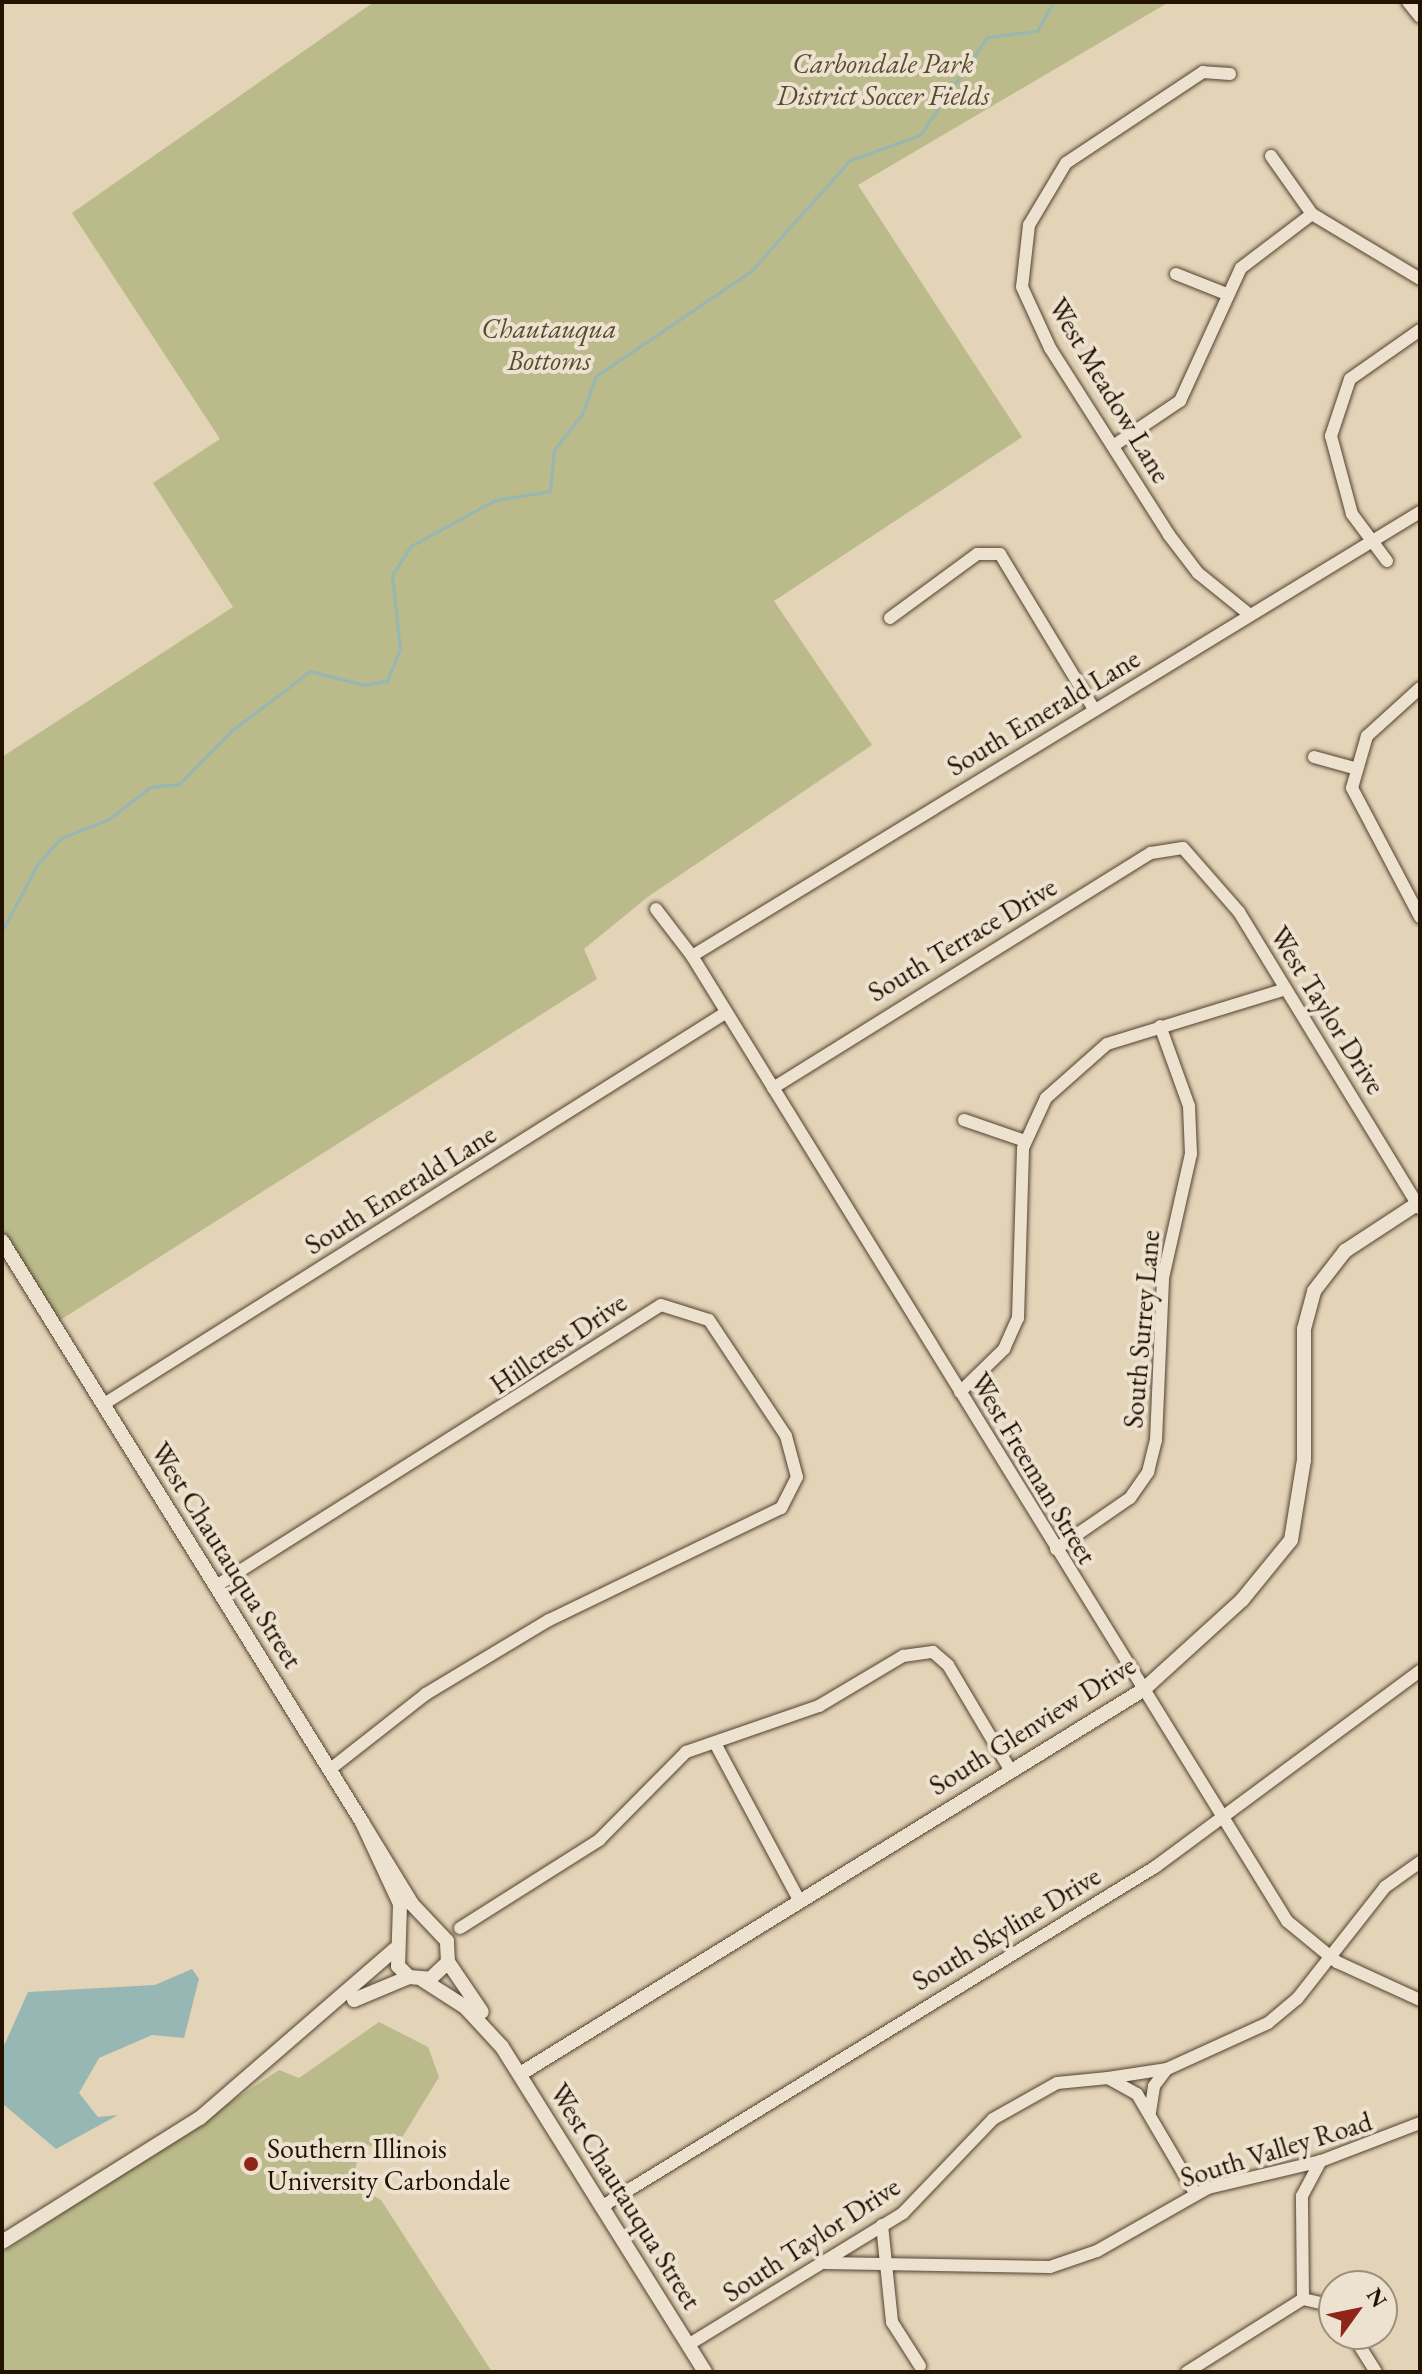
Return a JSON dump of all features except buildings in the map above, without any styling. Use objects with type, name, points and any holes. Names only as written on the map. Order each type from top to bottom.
[{"type":"street","points":[[1408,2],[1420,17]]},
{"type":"street","name":"West Meadow Lane","points":[[1230,74],[1203,72],[1086,147],[1050,180],[1029,225],[1022,287],[1032,315],[1113,446],[1198,573],[1250,615]]},
{"type":"street","points":[[1271,156],[1312,214],[1420,279]]},
{"type":"street","points":[[1113,446],[1190,386],[1224,293],[1252,255],[1312,214]]},
{"type":"street","points":[[1176,274],[1224,293]]},
{"type":"street","points":[[1387,561],[1352,514],[1336,472],[1337,403],[1350,379],[1420,330]]},
{"type":"street","name":"South Emerald Lane","points":[[692,956],[1420,512]]},
{"type":"street","points":[[890,618],[977,554],[1000,554],[1094,709]]},
{"type":"street","points":[[1419,913],[1354,799],[1354,768],[1377,723],[1420,688]]},
{"type":"street","points":[[1314,757],[1354,768]]},
{"type":"street","name":"West Taylor Drive","points":[[1183,848],[1218,882],[1282,990],[1419,1205]]},
{"type":"street","name":"South Terrace Drive","points":[[773,1088],[1151,853],[1183,848]]},
{"type":"street","name":"West Freeman Street","points":[[656,909],[692,956],[722,1015],[773,1088],[1287,1921],[1329,1957],[1420,2000]]},
{"type":"street","points":[[960,1392],[1004,1349],[1018,1318],[1025,1141],[1046,1098],[1079,1062],[1160,1026],[1282,990]]},
{"type":"street","name":"South Emerald Lane","points":[[104,1404],[722,1015]]},
{"type":"street","name":"South Surrey Lane","points":[[1056,1549],[1130,1498],[1148,1472],[1156,1440],[1163,1278],[1191,1154],[1189,1106],[1160,1026]]},
{"type":"street","points":[[964,1120],[1025,1141]]},
{"type":"street","name":"South Glenview Drive","points":[[520,2074],[798,1898],[1143,1690],[1274,1570],[1291,1540],[1304,1460],[1304,1329],[1314,1291],[1345,1251],[1419,1205]]},
{"type":"street","name":"West Chautauqua Street","points":[[2,1241],[362,1822],[431,1927],[447,1941],[448,1962],[705,2372]]},
{"type":"street","name":"Hillcrest Drive","points":[[216,1586],[661,1305],[709,1320],[786,1436],[797,1477],[781,1508],[549,1620],[426,1694],[329,1770]]},
{"type":"street","points":[[460,1928],[599,1840],[633,1812],[666,1766],[819,1706],[903,1656],[933,1652],[948,1665],[1011,1771]]},
{"type":"street","name":"South Skyline Drive","points":[[601,2207],[1223,1821],[1420,1671]]},
{"type":"street","points":[[716,1745],[798,1898]]},
{"type":"street","name":"West Chautauqua Street","points":[[362,1822],[398,1896],[401,1934],[395,1949]]},
{"type":"street","points":[[1150,2112],[1154,2086],[1167,2069],[1268,2023],[1329,1957],[1385,1887],[1420,1862]]},
{"type":"street","points":[[401,1934],[431,1927]]},
{"type":"street","points":[[2,2242],[200,2118],[320,2020],[395,1949],[416,1978]]},
{"type":"street","points":[[320,2020],[382,1983],[416,1978],[448,1962]]},
{"type":"street","name":"West Chautauqua Street","points":[[416,1978],[465,2007],[502,2047]]},
{"type":"street","name":"South Taylor Drive","points":[[688,2345],[882,2225],[1023,2097],[1057,2083],[1167,2069]]},
{"type":"street","points":[[1108,2078],[1150,2112],[1195,2193]]},
{"type":"street","name":"South Valley Road","points":[[822,2263],[1050,2267],[1097,2251],[1195,2193],[1321,2161],[1420,2123]]},
{"type":"street","points":[[1303,2299],[1302,2196],[1321,2161]]},
{"type":"street","points":[[882,2225],[884,2262],[896,2337],[920,2366]]},
{"type":"street","points":[[1188,2372],[1303,2299],[1318,2302]]},
{"type":"street","points":[[1362,2350],[1376,2372]]},
{"type":"green space","name":"Chautauqua Bottoms","points":[[374,2],[1169,2],[858,185],[1022,437],[774,601],[872,745],[649,896],[584,949],[597,979],[54,1324],[2,1242],[2,757],[233,607],[153,483],[220,439],[72,213]]},
{"type":"green space","name":"Southern Illinois University Carbondale","points":[[379,2022],[428,2047],[439,2077],[392,2154],[360,2142],[353,2184],[381,2200],[492,2372],[2,2372],[2,2253],[279,2070],[299,2078]]},
{"type":"water","points":[[192,1969],[199,1979],[184,2038],[152,2035],[99,2058],[79,2093],[98,2117],[118,2115],[56,2149],[3,2104],[2,2050],[28,1992],[155,1985]]},
{"type":"waterway","points":[[2,931],[38,863],[61,838],[109,819],[150,787],[179,784],[231,731],[310,671],[364,685],[387,681],[400,649],[392,575],[411,546],[495,500],[550,491],[554,450],[582,414],[596,376],[751,271],[850,160],[920,135],[987,37],[1037,31],[1053,2]]},
{"type":"place","name":"Southern Illinois University Carbondale","points":[[251,2164]]},
{"type":"park label","name":"Carbondale Park District Soccer Fields","points":[[883,79]]}]
